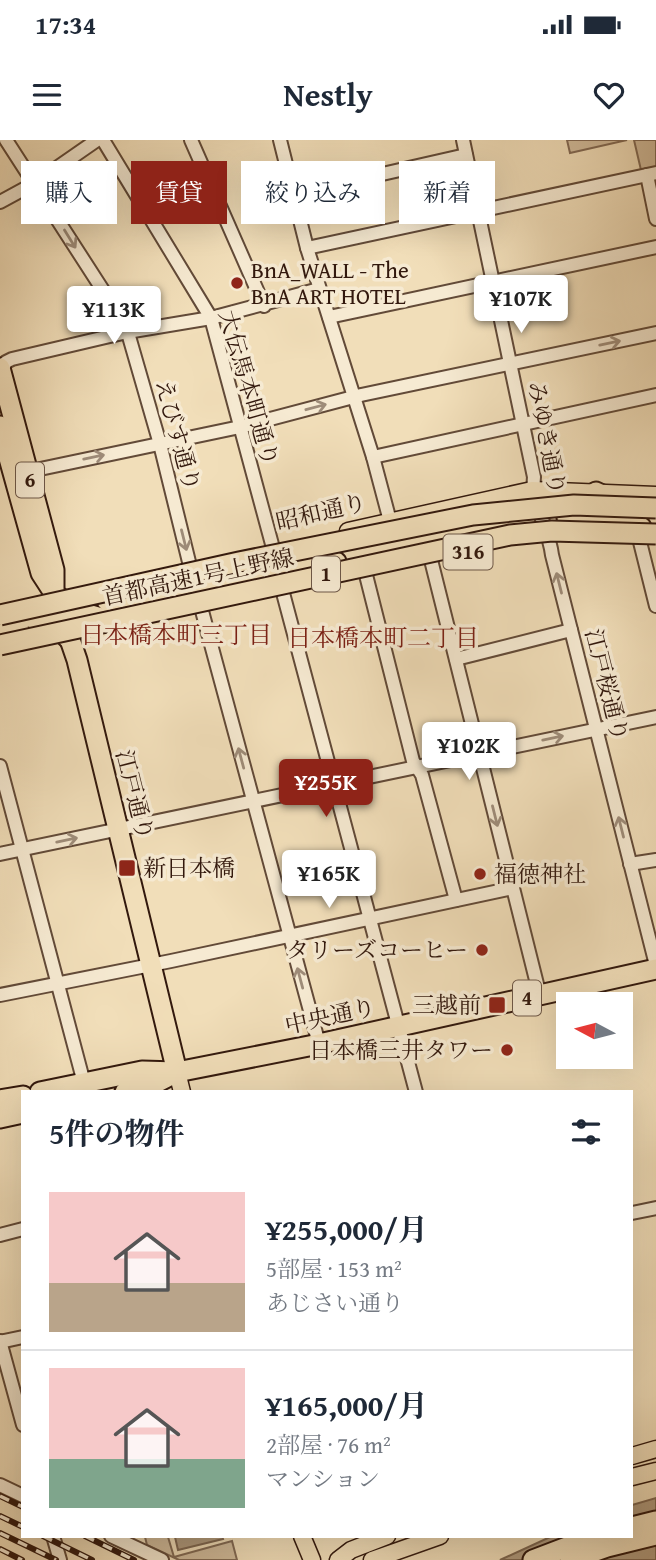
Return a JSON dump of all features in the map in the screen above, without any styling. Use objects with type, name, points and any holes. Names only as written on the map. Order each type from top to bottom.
[{"type":"highway","name":"江戸通り","points":[[1,370],[14,473]]},
{"type":"highway","name":"江戸通り","points":[[0,426],[14,473],[54,570],[54,593],[70,640],[177,1072]]},
{"type":"highway","points":[[596,492],[634,510],[656,516]]},
{"type":"highway","name":"首都高速1号上野線","points":[[6,623],[372,534],[472,515],[574,505],[656,508]]},
{"type":"highway","points":[[282,584],[335,562],[531,520],[592,520],[652,537]]},
{"type":"highway","points":[[354,529],[313,552],[280,565],[107,606],[282,584],[321,573],[366,575]]},
{"type":"highway","name":"首都高速1号上野線","points":[[0,645],[510,535],[552,531],[652,537]]},
{"type":"highway","name":"昭和通り","points":[[0,606],[54,593]]},
{"type":"highway","points":[[54,593],[80,612],[106,621],[134,625]]},
{"type":"highway","points":[[6,623],[42,619],[59,628],[70,640]]},
{"type":"highway","points":[[0,654],[70,640]]},
{"type":"highway","name":"中央通り","points":[[50,1090],[142,1071],[177,1072],[319,1044],[540,996],[656,967]]},
{"type":"highway","name":"中央通り","points":[[136,1090],[146,1088],[177,1072]]},
{"type":"highway","points":[[0,1100],[21,1096]]},
{"type":"highway","points":[[0,1118],[21,1113]]},
{"type":"highway","points":[[633,1527],[656,1521]]},
{"type":"highway","points":[[570,1560],[607,1547],[656,1535]]},
{"type":"highway","points":[[533,1560],[591,1538]]},
{"type":"main road","name":"昭和通り","points":[[54,593],[190,566],[533,490],[656,495]]},
{"type":"main road","name":"316","points":[[366,575],[510,542],[550,538],[652,537]]},
{"type":"main road","points":[[70,640],[202,611],[282,584]]},
{"type":"main road","name":"江戸通り","points":[[177,1072],[182,1090]]},
{"type":"main road","points":[[633,1456],[656,1449]]},
{"type":"main road","points":[[633,1477],[656,1471]]},
{"type":"main road","points":[[338,1560],[351,1550],[382,1538]]},
{"type":"main road","points":[[372,1560],[434,1538]]},
{"type":"street","name":"えびす通り","points":[[6,140],[21,162]]},
{"type":"street","points":[[67,161],[97,140]]},
{"type":"street","name":"大伝馬本町通り","points":[[103,140],[211,318],[273,548]]},
{"type":"street","points":[[191,140],[264,306]]},
{"type":"street","points":[[280,140],[285,161]]},
{"type":"street","name":"みゆき通り","points":[[463,140],[467,161]]},
{"type":"street","points":[[385,173],[466,155]]},
{"type":"street","points":[[495,207],[651,174],[656,219]]},
{"type":"street","points":[[0,202],[21,191]]},
{"type":"street","name":"えびす通り","points":[[60,224],[127,332],[190,566]]},
{"type":"street","points":[[301,224],[390,521]]},
{"type":"street","points":[[307,248],[418,224]]},
{"type":"street","name":"みゆき通り","points":[[481,224],[534,477],[533,490],[550,538]]},
{"type":"street","points":[[329,317],[656,247]]},
{"type":"street","points":[[1,370],[6,362],[12,359],[127,332],[264,306],[319,289]]},
{"type":"street","points":[[14,473],[240,427],[353,397],[656,333]]},
{"type":"street","points":[[373,457],[656,395]]},
{"type":"street","points":[[652,537],[656,606]]},
{"type":"street","name":"江戸桜通り","points":[[550,538],[656,967]]},
{"type":"street","points":[[431,560],[540,996]]},
{"type":"street","points":[[366,575],[413,761],[422,775],[456,900]]},
{"type":"street","points":[[282,584],[415,1090]]},
{"type":"street","points":[[202,611],[319,1044]]},
{"type":"street","points":[[456,659],[571,630]]},
{"type":"street","points":[[0,854],[656,717]]},
{"type":"street","points":[[0,766],[84,1083]]},
{"type":"street","points":[[630,864],[656,860]]},
{"type":"street","points":[[0,995],[513,888]]},
{"type":"street","points":[[633,1213],[656,1208]]},
{"type":"street","points":[[0,1235],[21,1230]]},
{"type":"street","points":[[21,1337],[0,1341],[21,1417]]},
{"type":"street","points":[[0,1485],[21,1495]]},
{"type":"street","points":[[54,1538],[60,1560]]},
{"type":"street","points":[[115,1538],[162,1560]]},
{"type":"street","points":[[141,1538],[144,1551]]},
{"type":"shaded area","points":[[567,140],[627,140],[570,153]]},
{"type":"shaded area","points":[[634,140],[656,140],[656,167],[641,170]]},
{"type":"shaded area","points":[[656,1498],[656,1560],[500,1560],[548,1538],[633,1538],[633,1505]]},
{"type":"shaded area","points":[[145,1538],[168,1538],[174,1557],[232,1541],[237,1560],[179,1560],[147,1545]]},
{"type":"shaded area","points":[[175,1538],[223,1539],[178,1550]]},
{"type":"railway","points":[[0,1496],[21,1506]]},
{"type":"railway","points":[[0,1516],[21,1526]]},
{"type":"railway","points":[[0,1533],[56,1560]]},
{"type":"railway","points":[[47,1538],[92,1560]]},
{"type":"railway","points":[[89,1538],[134,1560]]},
{"type":"railway","points":[[0,1549],[22,1560]]},
{"type":"place","name":"BnA_WALL - The BnA ART HOTEL","points":[[237,283]]},
{"type":"place","name":"新日本橋","points":[[127,868]]},
{"type":"place","name":"福徳神社","points":[[480,874]]},
{"type":"place","name":"タリーズコーヒー","points":[[482,950]]},
{"type":"place","name":"三越前","points":[[497,1005]]},
{"type":"place","name":"日本橋三井タワー","points":[[507,1050]]},
{"type":"district","name":"日本橋本町三丁目","points":[[176,635]]},
{"type":"district","name":"日本橋本町二丁目","points":[[383,638]]}]
